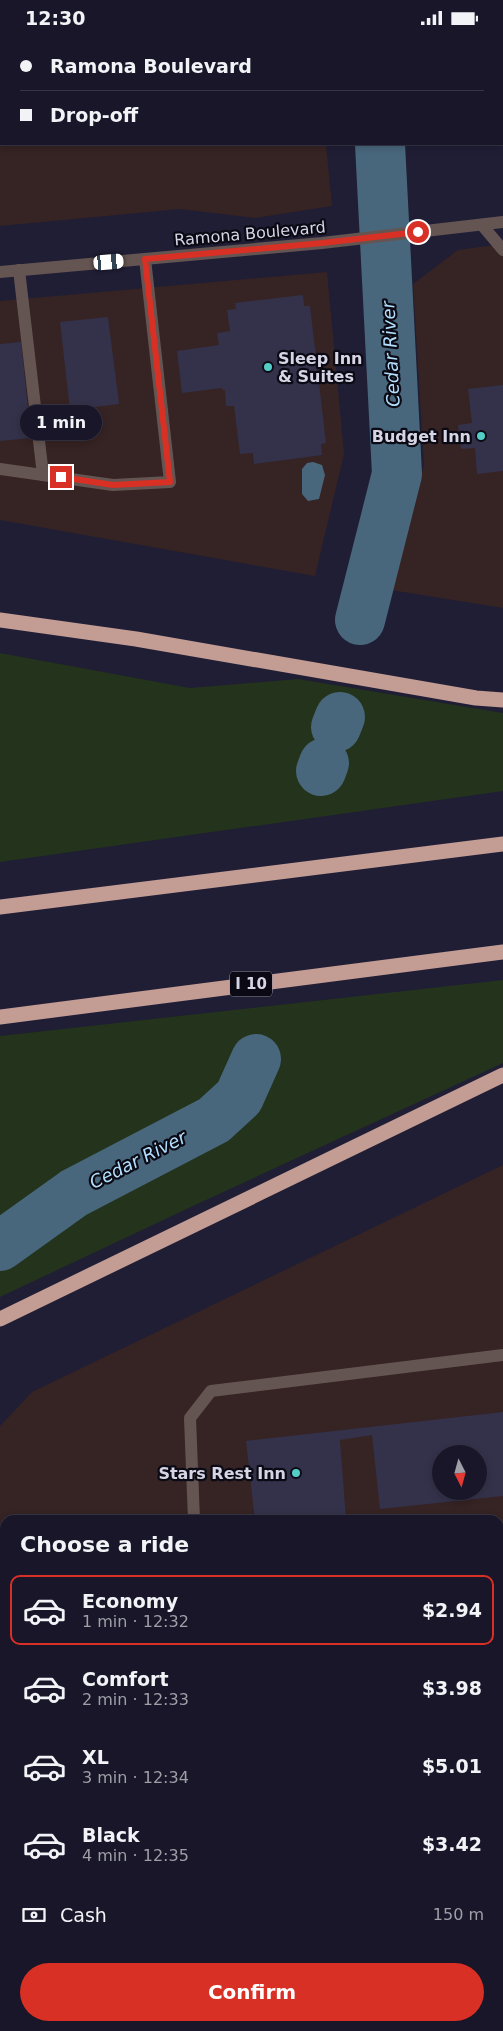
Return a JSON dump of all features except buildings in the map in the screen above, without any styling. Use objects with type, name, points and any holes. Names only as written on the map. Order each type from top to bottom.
[{"type":"highway","points":[[0,620],[136,639],[476,698],[503,700]]},
{"type":"highway","points":[[0,907],[503,844]]},
{"type":"highway","name":"I 10","points":[[0,1017],[503,952]]},
{"type":"highway","points":[[0,1319],[503,1075]]},
{"type":"street","name":"Ramona Boulevard","points":[[0,272],[322,243],[503,222]]},
{"type":"street","points":[[482,225],[503,249]]},
{"type":"street","points":[[0,469],[113,485],[170,482],[145,259]]},
{"type":"street","points":[[19,270],[43,475]]},
{"type":"street","points":[[194,1515],[190,1418],[210,1391],[503,1355]]},
{"type":"shaded area","points":[[0,145],[326,145],[332,206],[255,218],[180,209],[0,226]]},
{"type":"shaded area","points":[[503,244],[503,608],[391,590],[424,465],[413,284],[458,250]]},
{"type":"shaded area","points":[[327,272],[344,454],[315,576],[0,520],[0,301]]},
{"type":"shaded area","points":[[503,1165],[503,1515],[0,1515],[0,1426],[32,1392]]},
{"type":"green space","points":[[0,653],[190,688],[298,679],[503,713],[503,791],[0,862]]},
{"type":"green space","points":[[503,980],[503,1063],[0,1297],[0,1036]]},
{"type":"water","points":[[313,462],[322,465],[325,475],[319,499],[308,501],[302,494],[302,469],[307,463]]},
{"type":"waterway","name":"Cedar River","points":[[360,620],[397,474],[380,145]]},
{"type":"waterway","name":"Cedar River","points":[[336,727],[340,717]]},
{"type":"waterway","name":"Cedar River","points":[[321,771],[324,763]]},
{"type":"waterway","name":"Cedar River","points":[[0,1246],[74,1193],[214,1120],[239,1097],[256,1059]]},
{"type":"place","name":"Sleep Inn & Suites","points":[[268,367]]},
{"type":"place","name":"Budget Inn","points":[[481,436]]},
{"type":"place","name":"Stars Rest Inn","points":[[296,1473]]},
{"type":"route","points":[[61,477],[113,485],[170,482],[145,259],[418,232]]}]
